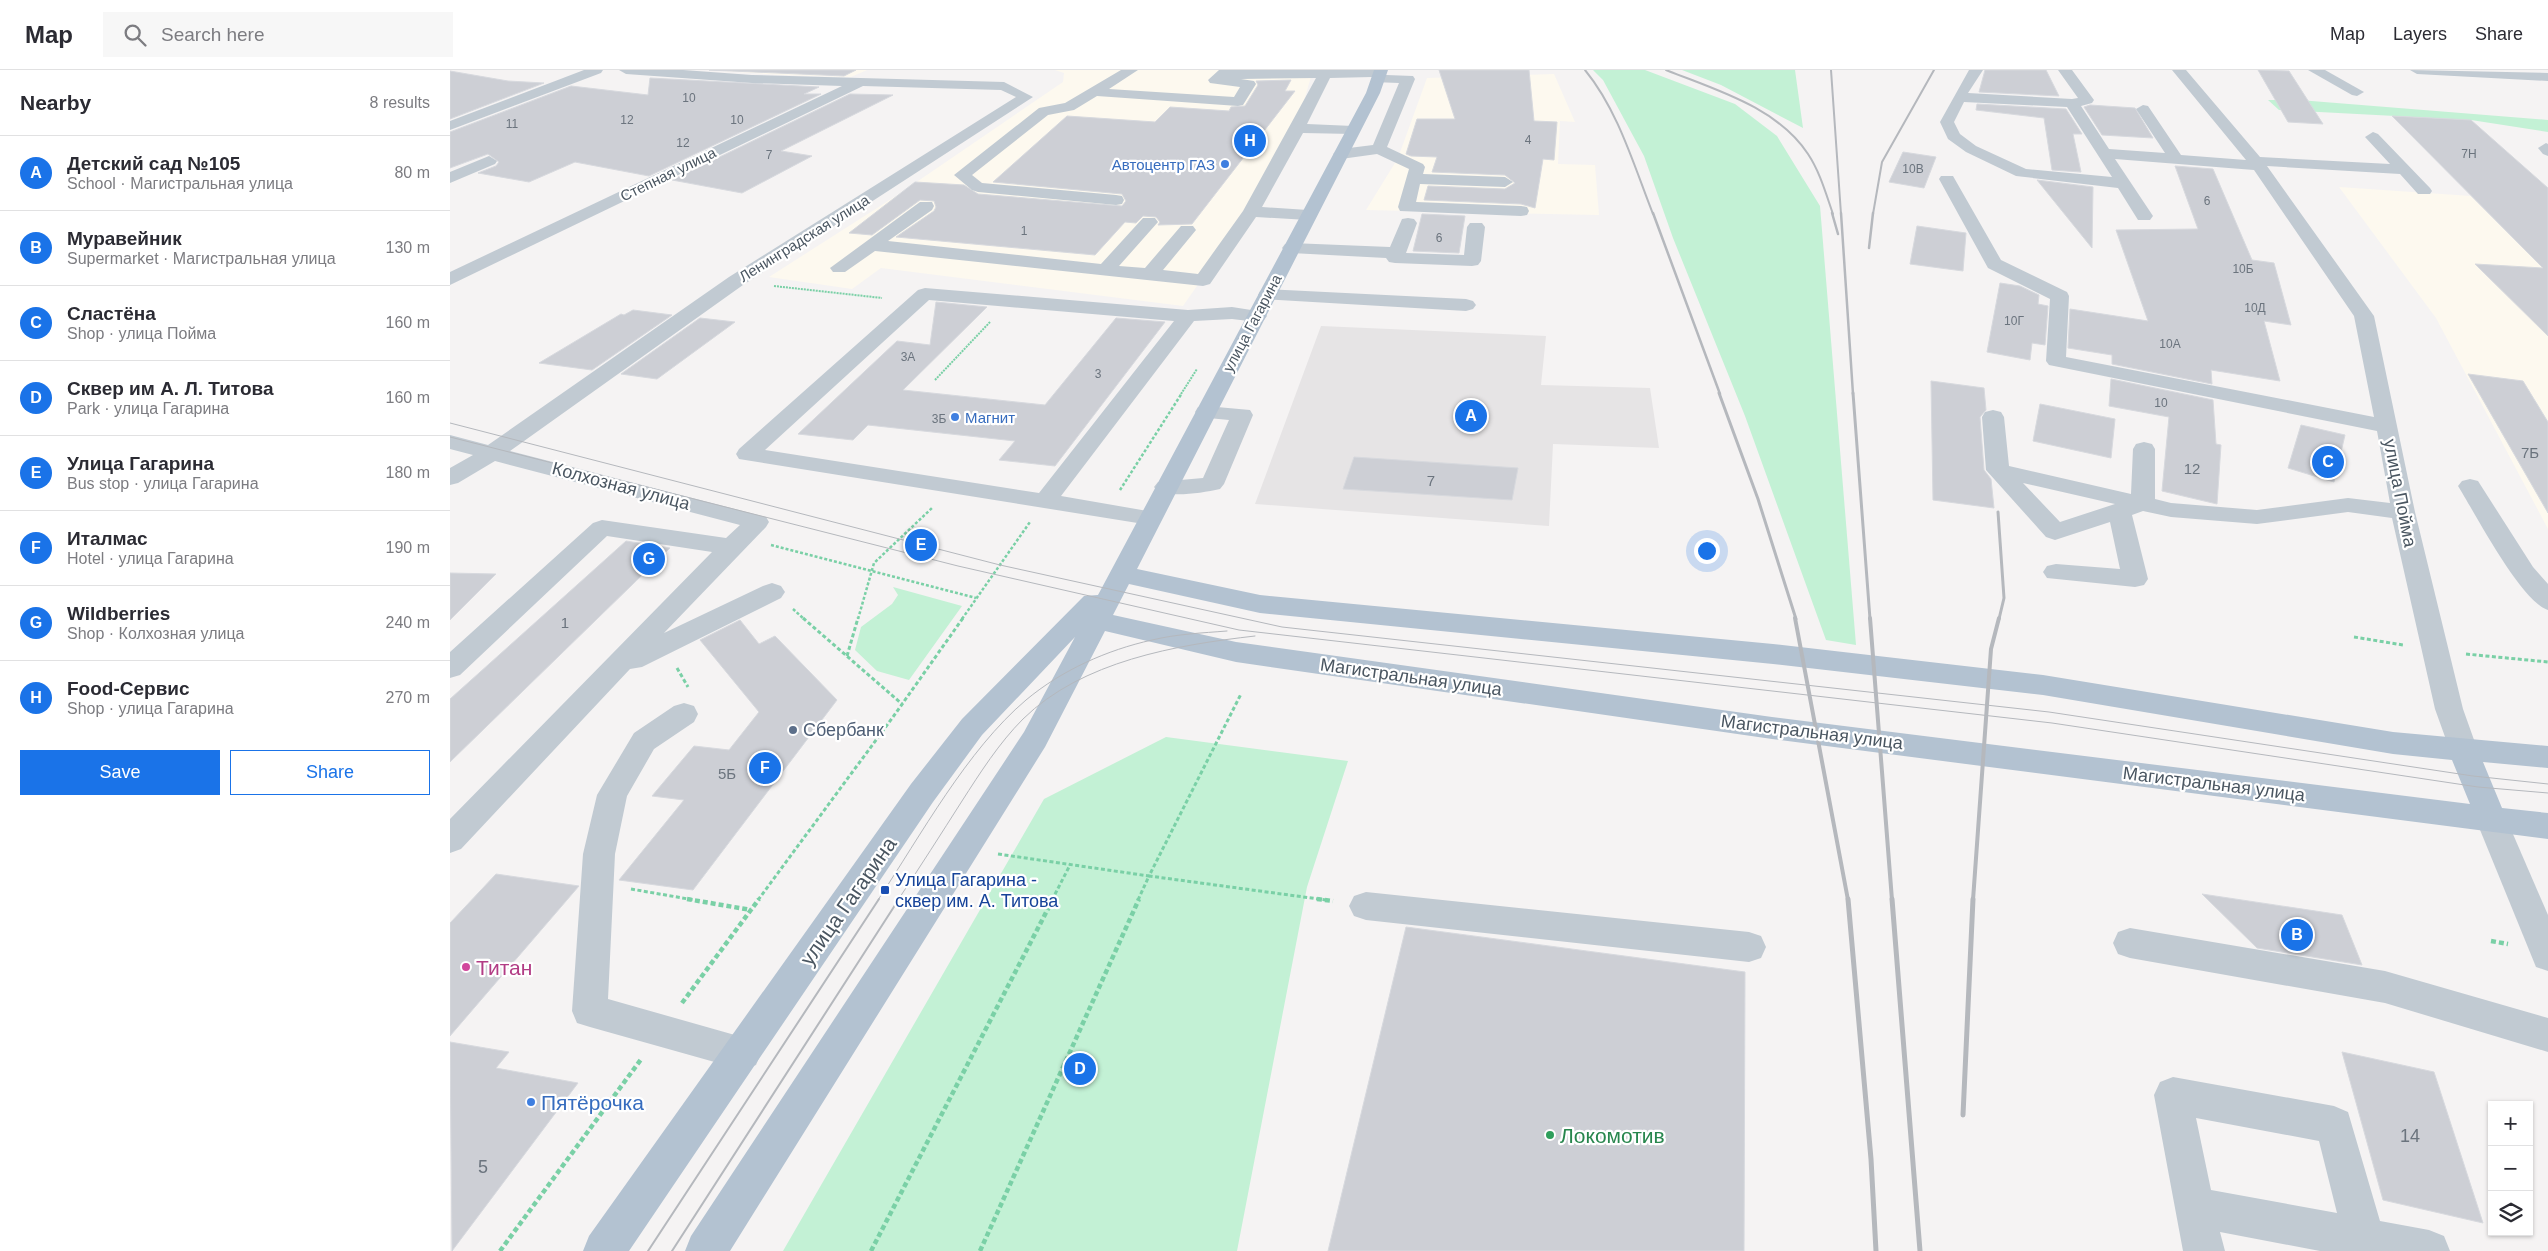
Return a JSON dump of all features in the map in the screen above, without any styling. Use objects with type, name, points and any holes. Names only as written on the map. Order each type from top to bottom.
[{"type":"main road","name":"улица Гагарина","points":[[604,1251],[743,1054],[922,793],[972,727],[1088,618],[1120,574],[1257,316],[1380,74]]},
{"type":"main road","points":[[1120,574],[1260,604],[1773,654],[2043,685],[2384,742],[2463,751],[2548,757]]},
{"type":"main road","name":"улица Гагарина","points":[[706,1251],[1035,739],[1088,618]]},
{"type":"main road","name":"Магистральная улица","points":[[1088,618],[1236,652],[1772,728],[2548,826]]},
{"type":"main road","name":"улица Пойма","points":[[2463,751],[2492,820]]},
{"type":"street","points":[[451,125],[596,70]]},
{"type":"street","points":[[626,70],[752,79],[864,80]]},
{"type":"street","name":"Степная улица","points":[[450,279],[887,70]]},
{"type":"street","points":[[1116,200],[978,187],[962,175],[1044,112],[1069,106],[1131,70]]},
{"type":"street","points":[[1976,70],[1959,97],[1947,122],[1953,136],[1971,149],[2022,173],[2087,181],[2123,183]]},
{"type":"street","points":[[1959,97],[2072,103],[2087,100],[2065,70]]},
{"type":"street","name":"улица Пойма","points":[[2180,70],[2257,163],[2364,316],[2403,512],[2449,710],[2463,751]]},
{"type":"street","points":[[2315,70],[2357,92]]},
{"type":"street","points":[[2417,70],[2548,77]]},
{"type":"street","points":[[2439,71],[2503,89]]},
{"type":"street","points":[[1094,92],[1238,102],[1249,84],[1215,80],[1225,72],[1380,74],[1408,79],[1379,148]]},
{"type":"street","points":[[871,245],[1203,280],[1252,212],[1325,74]]},
{"type":"street","name":"Ленинградская улица","points":[[450,478],[492,453],[736,282],[1026,97],[1004,86],[864,80]]},
{"type":"street","points":[[2072,103],[2144,216]]},
{"type":"street","points":[[2143,109],[2176,159]]},
{"type":"street","points":[[1298,128],[1353,130]]},
{"type":"street","points":[[2373,136],[2424,191]]},
{"type":"street","points":[[1340,154],[1379,148],[1417,167],[1406,207],[1521,211]]},
{"type":"street","points":[[2104,153],[2176,159],[2405,170]]},
{"type":"street","points":[[450,178],[489,161]]},
{"type":"street","points":[[450,168],[466,171]]},
{"type":"street","points":[[1414,179],[1505,182]]},
{"type":"street","points":[[1947,179],[1994,264],[2060,296],[2056,361],[2387,426]]},
{"type":"street","points":[[839,268],[926,206]]},
{"type":"street","points":[[1252,212],[1308,215]]},
{"type":"street","points":[[1105,270],[1150,222]]},
{"type":"street","points":[[1408,223],[1395,258],[1472,261],[1476,227]]},
{"type":"street","points":[[1149,275],[1187,230]]},
{"type":"street","points":[[1291,248],[1397,253]]},
{"type":"street","points":[[1150,518],[747,454],[925,294],[1188,316],[1232,314],[1257,316]]},
{"type":"street","points":[[1267,295],[1466,305]]},
{"type":"street","points":[[1044,502],[1188,316]]},
{"type":"street","points":[[1166,487],[1212,484],[1242,415],[1206,412]]},
{"type":"street","points":[[1993,417],[1998,470],[2055,532],[2143,503]]},
{"type":"street","name":"Колхозная улица","points":[[450,442],[757,522],[736,542]]},
{"type":"street","points":[[2143,503],[2144,449]]},
{"type":"street","points":[[1998,470],[2171,510],[2257,516],[2348,505],[2403,512]]},
{"type":"street","points":[[2470,486],[2524,573],[2548,601]]},
{"type":"street","points":[[2056,572],[2135,579],[2119,511]]},
{"type":"street","points":[[450,668],[602,528],[736,542]]},
{"type":"street","points":[[450,840],[736,542]]},
{"type":"street","points":[[615,668],[772,592]]},
{"type":"street","points":[[687,703],[644,741],[612,795],[599,854],[590,1010],[743,1054]]},
{"type":"street","name":"улица Пойма","points":[[2492,820],[2548,956]]},
{"type":"street","points":[[1366,906],[1749,947]]},
{"type":"street","points":[[2130,943],[2385,987],[2548,1035]]},
{"type":"street","points":[[2204,1251],[2173,1094],[2334,1125],[2364,1239]]},
{"type":"street","points":[[2194,1206],[2429,1251]]},
{"type":"path","points":[[736,282],[916,302]]},
{"type":"path","points":[[935,380],[1009,301]]},
{"type":"path","points":[[847,656],[874,563],[953,488]]},
{"type":"path","points":[[500,1251],[902,704],[1044,502]]},
{"type":"path","points":[[736,542],[871,571],[976,598]]},
{"type":"path","points":[[772,592],[902,704]]},
{"type":"path","points":[[664,644],[687,703]]},
{"type":"path","points":[[2487,656],[2548,662]]},
{"type":"path","points":[[980,1251],[1149,876],[1241,694]]},
{"type":"path","points":[[995,854],[1366,906]]},
{"type":"path","points":[[871,1251],[1070,865]]},
{"type":"path","points":[[622,888],[751,910]]},
{"type":"shaded area","points":[[708,70],[867,70],[851,77]]},
{"type":"shaded area","points":[[1055,70],[1313,70],[1288,155],[1183,306],[881,268],[852,289],[769,277],[899,194],[1063,82],[1064,73]]},
{"type":"shaded area","points":[[1554,74],[1575,122],[1560,121],[1558,164],[1595,165],[1599,215],[1366,210],[1398,158],[1427,78]]},
{"type":"shaded area","points":[[2339,187],[2471,196],[2527,252],[2548,254],[2548,529],[2436,318]]},
{"type":"shaded area","points":[[1321,326],[1546,336],[1541,385],[1650,388],[1659,448],[1553,444],[1549,526],[1255,504]]},
{"type":"green space","points":[[1593,70],[1645,70],[1735,104],[1777,136],[1820,206],[1856,645],[1826,640],[1745,416],[1673,238],[1644,156],[1603,80]]},
{"type":"green space","points":[[1682,70],[1795,70],[1803,128],[1721,85]]},
{"type":"green space","points":[[2268,100],[2299,100],[2548,120],[2548,132],[2471,120],[2279,110]]},
{"type":"green space","points":[[893,587],[962,606],[909,680],[877,671],[855,650],[861,627],[892,604],[898,595]]},
{"type":"green space","points":[[1166,737],[1348,761],[1307,887],[1237,1251],[783,1251],[1044,799]]},
{"type":"building","points":[[709,70],[856,70],[844,76]]},
{"type":"building","points":[[1439,70],[1529,70],[1534,121],[1557,122],[1554,160],[1543,159],[1535,208],[1521,204],[1424,200],[1428,186],[1505,189],[1515,183],[1505,175],[1432,172],[1437,157],[1411,156],[1406,154],[1417,119],[1455,119]]},
{"type":"building","points":[[1985,70],[2046,70],[2059,96],[1979,92]]},
{"type":"building","points":[[2258,70],[2289,71],[2323,124],[2288,122]]},
{"type":"building","points":[[450,71],[508,81],[544,83],[450,119]]},
{"type":"building","points":[[650,78],[819,87],[804,94],[821,94],[649,176],[575,162],[529,182],[478,173],[496,166],[499,162],[488,154],[450,168],[450,132],[571,86],[648,95]]},
{"type":"building","points":[[1291,80],[1285,91],[1295,91],[1192,224],[1158,225],[1160,222],[1156,217],[1143,216],[1136,223],[1125,222],[1095,255],[896,237],[934,211],[936,207],[934,201],[920,200],[872,235],[849,233],[915,182],[964,185],[978,194],[1122,206],[1126,201],[1122,194],[993,182],[1067,116],[1155,122],[1170,107],[1229,111],[1231,107],[1245,106],[1258,85],[1256,81]]},
{"type":"building","points":[[850,94],[893,95],[781,151],[812,156],[742,193],[672,180]]},
{"type":"building","points":[[1977,104],[2066,109],[2082,134],[2073,134],[2081,172],[2052,170],[2044,118],[1976,110]]},
{"type":"building","points":[[2090,105],[2135,108],[2153,138],[2102,135],[2084,107]]},
{"type":"building","points":[[2392,116],[2471,120],[2548,188],[2548,336],[2475,264],[2543,268]]},
{"type":"building","points":[[1903,152],[1936,157],[1924,188],[1889,182]]},
{"type":"building","points":[[2175,166],[2213,169],[2252,260],[2274,263],[2291,325],[2264,321],[2280,381],[2211,370],[2212,384],[2112,364],[2112,355],[2068,348],[2070,309],[2148,321],[2116,230],[2198,229]]},
{"type":"building","points":[[2037,180],[2093,187],[2092,248]]},
{"type":"building","points":[[1422,214],[1465,216],[1459,253],[1413,251]]},
{"type":"building","points":[[1917,226],[1966,233],[1963,271],[1910,264]]},
{"type":"building","points":[[2000,283],[2020,286],[2039,295],[2038,304],[2048,306],[2045,345],[2032,343],[2030,360],[1987,352]]},
{"type":"building","points":[[936,302],[987,307],[903,390],[1045,405],[1116,318],[1165,322],[1055,466],[999,460],[1015,441],[868,425],[853,440],[798,434],[897,341],[930,345]]},
{"type":"building","points":[[633,310],[672,315],[592,370],[539,363],[621,314],[624,315]]},
{"type":"building","points":[[700,318],[735,322],[657,379],[621,374]]},
{"type":"building","points":[[2468,374],[2523,381],[2548,422],[2548,513]]},
{"type":"building","points":[[2111,379],[2213,400],[2216,444],[2221,445],[2217,504],[2162,491],[2169,417],[2109,406]]},
{"type":"building","points":[[1931,381],[1984,388],[1986,410],[1980,417],[1984,470],[1991,479],[1994,508],[1933,500]]},
{"type":"building","points":[[2040,404],[2115,419],[2111,458],[2033,441]]},
{"type":"building","points":[[2301,425],[2345,435],[2334,482],[2288,468]]},
{"type":"building","points":[[1354,457],[1518,468],[1512,500],[1343,489]]},
{"type":"building","points":[[626,541],[670,548],[450,762],[450,699]]},
{"type":"building","points":[[450,573],[496,574],[450,620]]},
{"type":"building","points":[[740,620],[759,644],[775,636],[837,700],[693,890],[619,880],[684,800],[652,796],[694,746],[729,750],[759,712],[700,640]]},
{"type":"building","points":[[496,874],[579,886],[450,1036],[450,923]]},
{"type":"building","points":[[2202,894],[2342,915],[2362,965],[2257,948]]},
{"type":"building","points":[[1406,927],[1745,972],[1744,1251],[1328,1251]]},
{"type":"building","points":[[450,1042],[509,1052],[496,1068],[578,1083],[452,1251]]},
{"type":"building","points":[[2342,1052],[2434,1072],[2483,1223],[2383,1200]]},
{"type":"tram line","points":[[450,423],[1000,565],[1282,627],[2049,712],[2473,776],[2548,784]]},
{"type":"tram line","points":[[450,437],[958,566],[1239,630],[2052,723],[2478,787],[2548,793]]},
{"type":"tram line","points":[[878,900],[946,794],[984,743],[1004,720],[1040,689],[1070,670],[1118,649],[1171,636],[1227,631]]},
{"type":"tram line","points":[[898,900],[998,748],[1014,728],[1047,699],[1073,683],[1132,659],[1194,645],[1255,636]]},
{"type":"tram line","points":[[648,1251],[879,899]]},
{"type":"tram line","points":[[672,1251],[899,899]]},
{"type":"railway","points":[[1585,70],[1597,86],[1616,120],[1653,214]]},
{"type":"railway","points":[[1666,70],[1725,93],[1763,112],[1780,124],[1808,154],[1816,168],[1833,214]]},
{"type":"railway","points":[[1831,70],[1841,214]]},
{"type":"railway","points":[[1873,214],[1882,162],[1934,70]]},
{"type":"railway","points":[[1653,213],[1720,394]]},
{"type":"railway","points":[[1832,213],[1838,234]]},
{"type":"railway","points":[[1841,213],[1853,394]]},
{"type":"railway","points":[[1869,248],[1873,213]]},
{"type":"railway","points":[[1719,393],[1758,499],[1796,619]]},
{"type":"railway","points":[[1853,393],[1870,619]]},
{"type":"railway","points":[[1998,512],[2004,598],[1999,619]]},
{"type":"railway","points":[[1795,618],[1848,900]]},
{"type":"railway","points":[[1870,618],[1892,900]]},
{"type":"railway","points":[[1973,900],[1991,649],[1999,618]]},
{"type":"railway","points":[[1848,899],[1871,1159],[1876,1251]]},
{"type":"railway","points":[[1892,899],[1920,1251]]},
{"type":"railway","points":[[1963,1115],[1973,899]]},
{"type":"place","name":"Food-Сервис","points":[[1250,141]]},
{"type":"place","name":"Автоцентр ГАЗ","points":[[1225,164]]},
{"type":"place","name":"Детский сад №105","points":[[1471,416]]},
{"type":"place","name":"Магнит","points":[[955,417]]},
{"type":"place","name":"Сластёна","points":[[2328,462]]},
{"type":"place","name":"Улица Гагарина","points":[[921,545]]},
{"type":"place","name":"Wildberries","points":[[649,559]]},
{"type":"place","name":"Сбербанк","points":[[793,730]]},
{"type":"place","name":"Италмас","points":[[765,768]]},
{"type":"place","name":"Улица Гагарина - сквер им. А. Титова","points":[[885,890]]},
{"type":"place","name":"Муравейник","points":[[2297,935]]},
{"type":"place","name":"Титан","points":[[466,967]]},
{"type":"place","name":"Сквер им А. Л. Титова","points":[[1080,1069]]},
{"type":"place","name":"Пятёрочка","points":[[531,1102]]},
{"type":"place","name":"Локомотив","points":[[1550,1135]]}]
